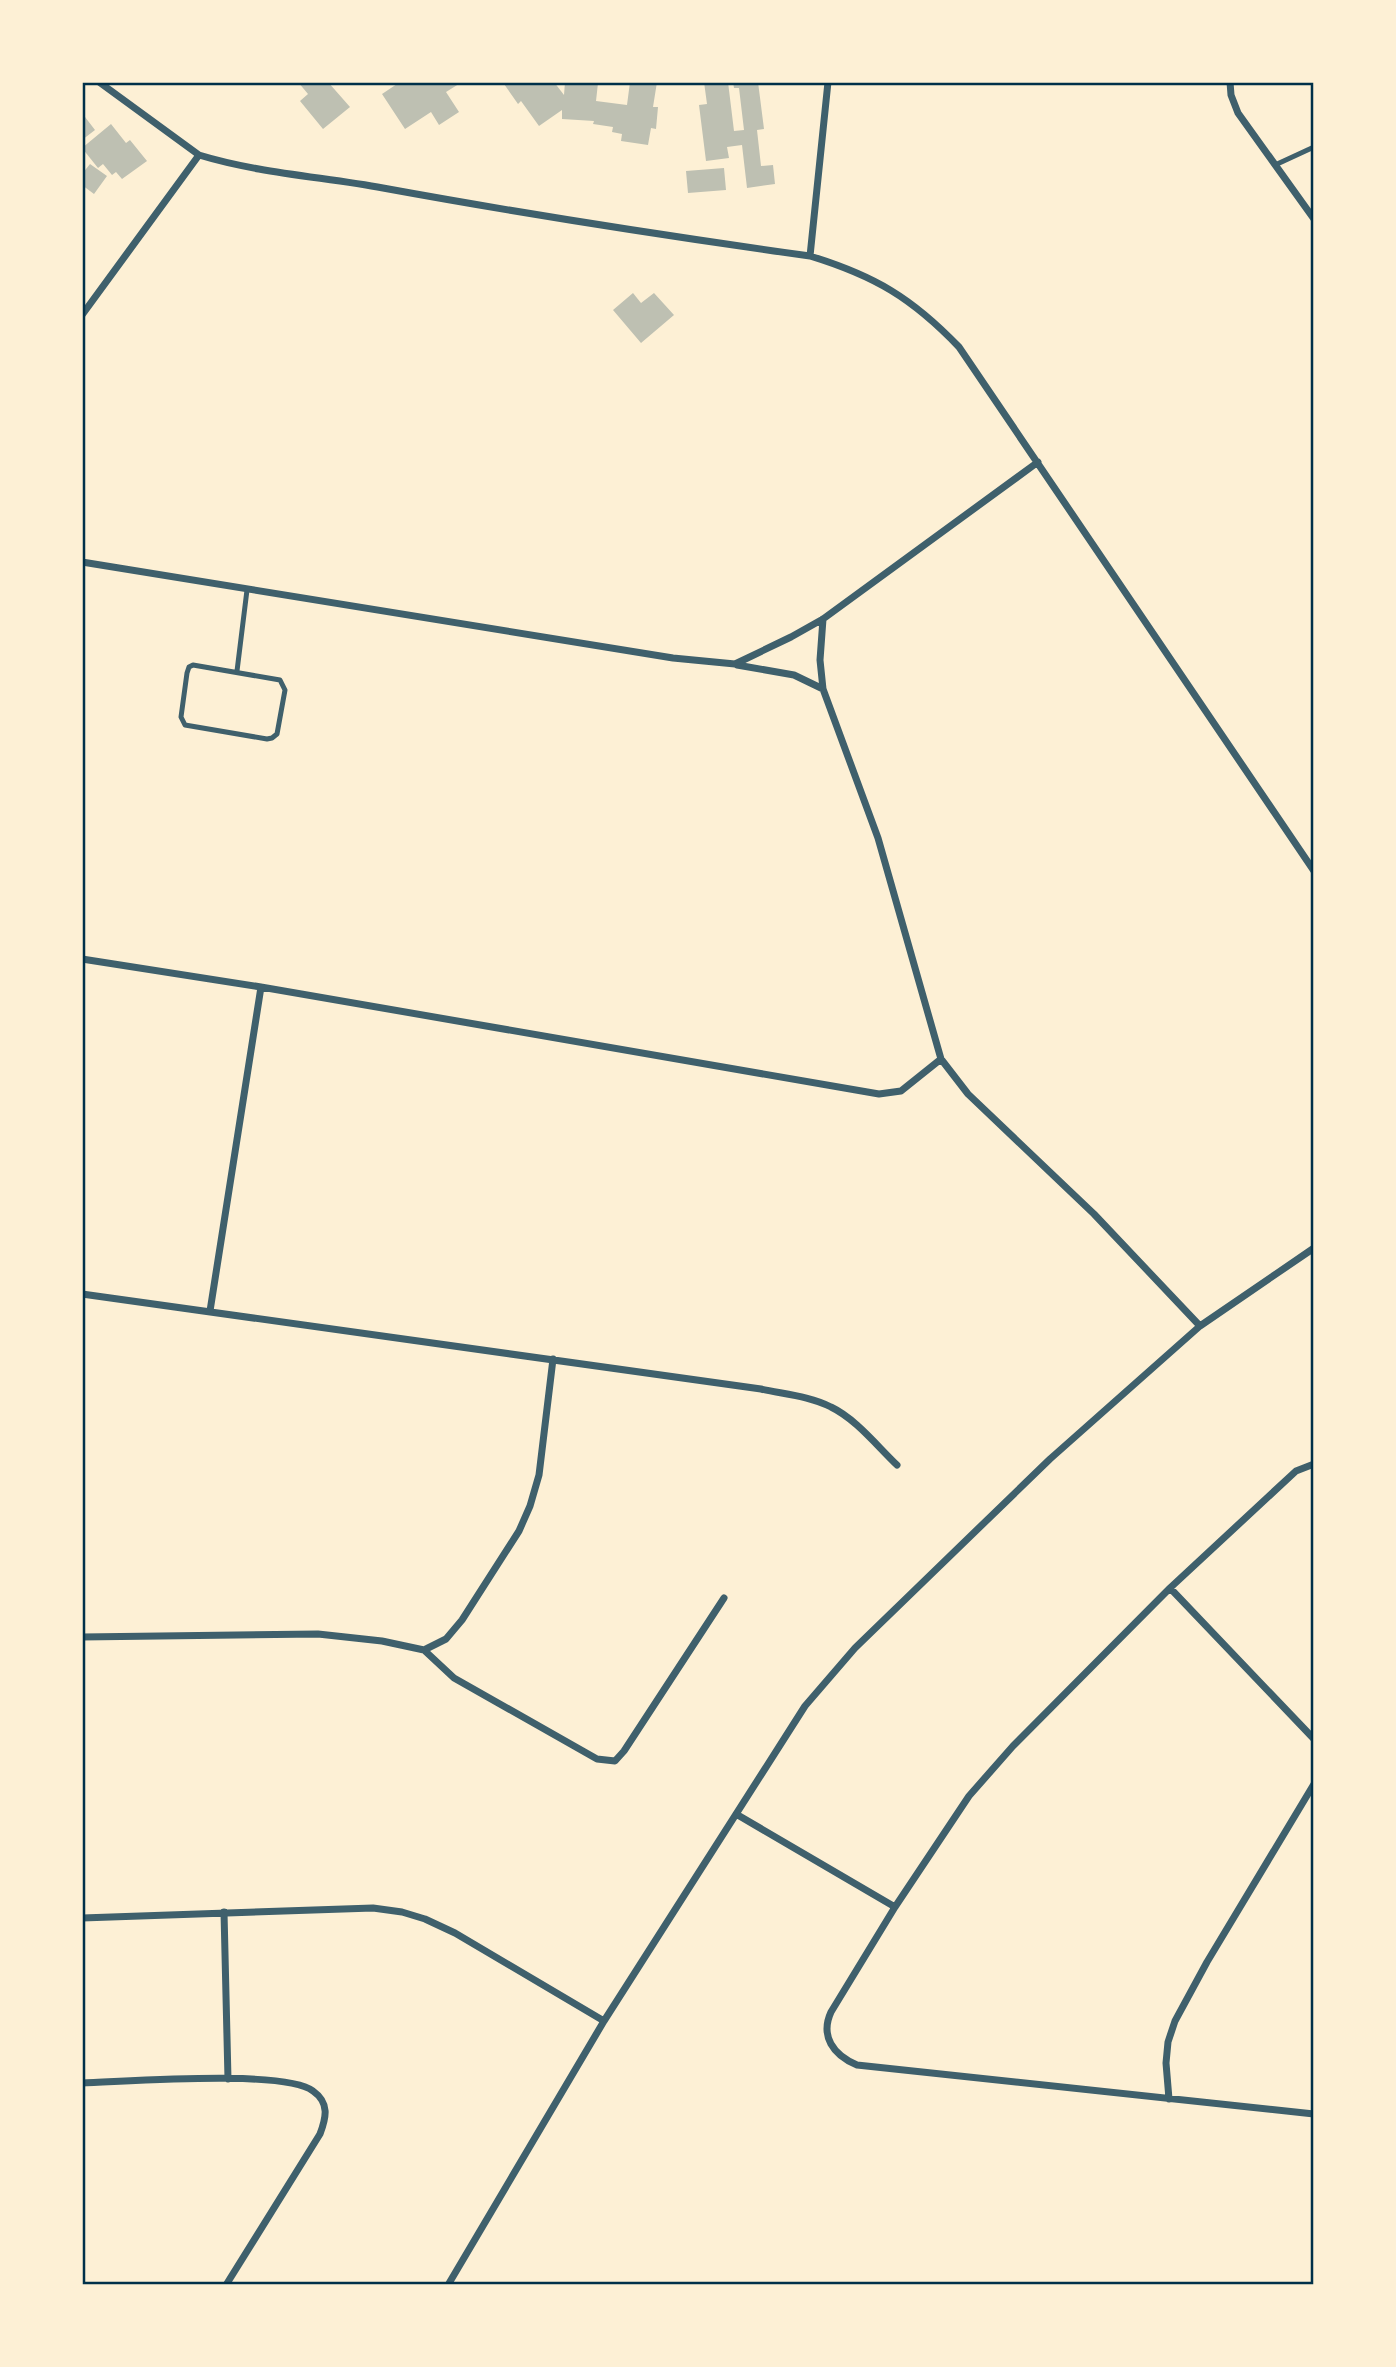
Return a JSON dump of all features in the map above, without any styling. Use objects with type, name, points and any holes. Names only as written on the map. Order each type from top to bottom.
[{"type":"street","points":[[99,82],[199,155],[256,169],[810,256],[839,265],[903,296],[931,318],[959,347],[1314,871]]},
{"type":"street","points":[[810,256],[828,82]]},
{"type":"street","points":[[1230,82],[1231,96],[1238,113],[1314,219]]},
{"type":"street","points":[[82,315],[199,155]]},
{"type":"street","points":[[735,664],[823,620],[1038,462]]},
{"type":"street","points":[[82,562],[673,658],[735,664],[794,676],[823,689]]},
{"type":"street","points":[[823,620],[820,644],[823,689],[878,838],[941,1059],[968,1094],[1094,1214],[1200,1326]]},
{"type":"street","points":[[82,959],[261,987],[879,1094],[901,1091],[941,1059]]},
{"type":"street","points":[[210,1311],[261,987]]},
{"type":"street","points":[[448,2285],[604,2021],[805,1706],[855,1648],[1050,1460],[1200,1326],[1314,1248]]},
{"type":"street","points":[[82,1294],[761,1389],[831,1407],[897,1465]]},
{"type":"street","points":[[424,1650],[446,1639],[463,1620],[519,1531],[539,1475],[553,1360]]},
{"type":"street","points":[[1312,1464],[1296,1471],[1170,1588],[1013,1746],[969,1796],[895,1907],[826,2024],[832,2047],[844,2060],[857,2065],[1314,2115]]},
{"type":"street","points":[[1170,1588],[1314,1739]]},
{"type":"street","points":[[82,1637],[318,1634],[382,1641],[424,1650],[454,1678],[597,1759],[615,1761],[724,1598]]},
{"type":"street","points":[[1169,2099],[1166,2063],[1168,2042],[1175,2021],[1207,1962],[1314,1784]]},
{"type":"street","points":[[736,1814],[895,1907]]},
{"type":"street","points":[[82,1918],[373,1909],[402,1912],[455,1933],[604,2021]]},
{"type":"street","points":[[223,1912],[228,2078]]},
{"type":"street","points":[[82,2083],[228,2078],[266,2080],[308,2088],[319,2097],[327,2113],[313,2147],[226,2285]]},
{"type":"lane","points":[[1275,164],[1314,147]]},
{"type":"lane","points":[[237,671],[247,590]]},
{"type":"lane","points":[[193,665],[237,671],[278,679],[284,685],[279,729],[272,738],[189,728],[184,724],[181,717],[189,667],[193,665]]},
{"type":"building","points":[[298,82],[328,82],[350,107],[323,129],[300,101],[308,94]]},
{"type":"building","points":[[400,82],[462,82],[446,92],[459,112],[439,125],[431,112],[405,129],[382,94]]},
{"type":"building","points":[[554,82],[564,95],[565,82],[598,83],[596,101],[627,105],[630,82],[657,82],[653,107],[658,107],[656,129],[651,128],[648,145],[621,141],[622,134],[612,132],[613,127],[593,124],[594,121],[562,119],[562,110],[539,126],[521,101],[518,104],[504,84]]},
{"type":"building","points":[[704,82],[728,82],[734,131],[744,130],[739,88],[734,88],[733,82],[758,82],[764,129],[757,130],[761,166],[773,165],[775,184],[747,188],[742,145],[727,147],[729,158],[706,161],[699,105],[707,104]]},
{"type":"building","points":[[82,113],[95,130],[82,140]]},
{"type":"building","points":[[111,124],[126,143],[130,140],[147,161],[122,179],[116,172],[112,175],[103,164],[98,168],[82,148]]},
{"type":"building","points":[[90,164],[107,176],[94,194],[82,185],[82,174]]},
{"type":"building","points":[[724,168],[726,190],[688,193],[686,171]]},
{"type":"building","points":[[633,293],[641,303],[654,293],[674,315],[641,343],[613,310]]}]
